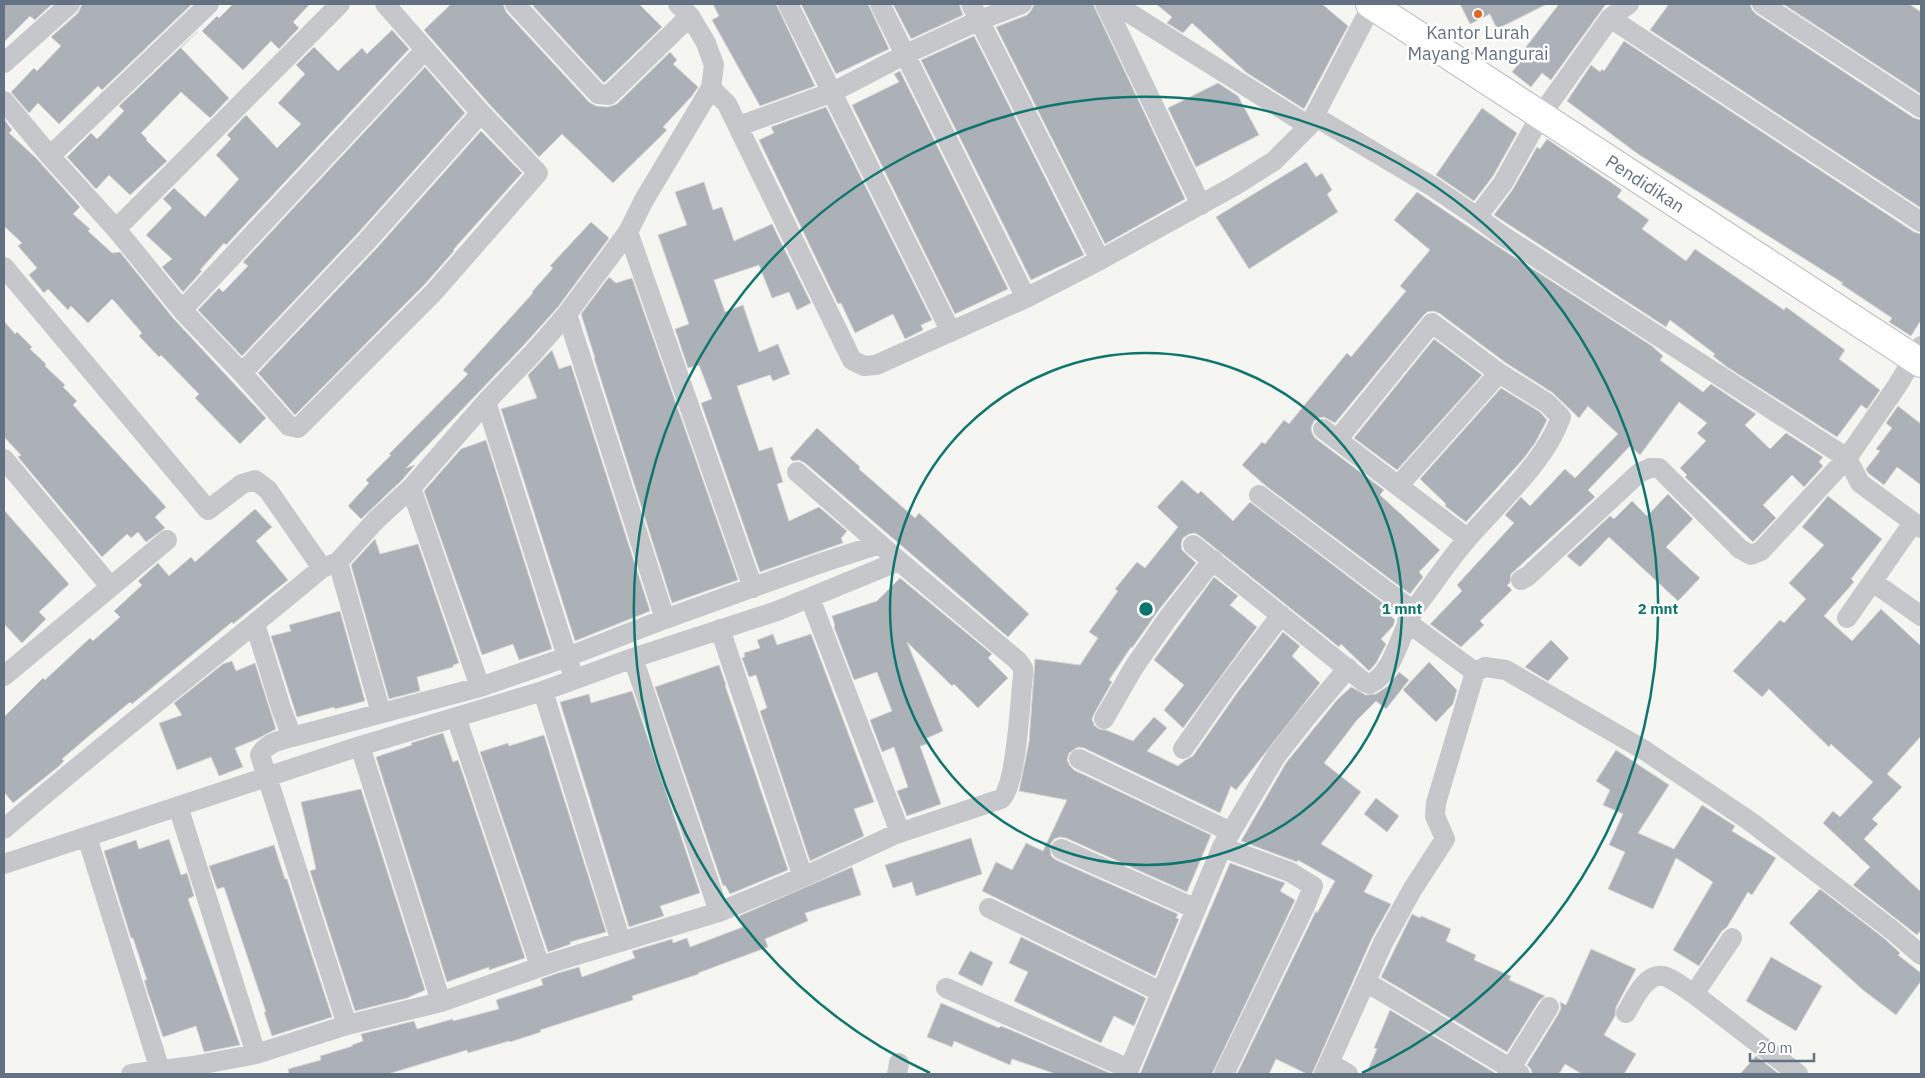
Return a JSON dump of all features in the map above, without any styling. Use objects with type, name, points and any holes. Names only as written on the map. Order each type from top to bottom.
[{"type":"street","points":[[4,63],[70,4]]},
{"type":"street","points":[[50,156],[209,4]]},
{"type":"street","points":[[116,229],[340,4]]},
{"type":"street","points":[[4,101],[50,156],[116,229],[182,310],[242,372],[288,426],[298,428],[434,292],[538,172],[481,113],[385,4]]},
{"type":"street","points":[[4,829],[83,760],[330,565],[411,488],[486,402],[567,314],[628,232],[644,200],[711,88],[714,65],[706,43],[684,10],[609,96],[598,94],[516,4]]},
{"type":"street","points":[[788,4],[951,332]]},
{"type":"street","points":[[880,4],[1026,298]]},
{"type":"street","points":[[739,126],[833,92],[906,54],[975,12],[1022,4]]},
{"type":"street","points":[[1105,4],[1201,205]]},
{"type":"street","points":[[1115,4],[1311,121],[1433,187],[1500,234],[1847,458],[1860,483],[1917,526],[1847,618]]},
{"type":"street","points":[[711,88],[728,104],[852,360],[864,366],[876,366],[1026,298],[1100,260],[1201,205],[1274,161],[1311,121],[1373,4]]},
{"type":"street","name":"Pendidikan","points":[[1373,4],[1540,115],[1919,356]]},
{"type":"street","points":[[1477,217],[1502,183],[1540,115],[1610,18],[1629,4]]},
{"type":"street","points":[[1762,4],[1921,108]]},
{"type":"street","points":[[975,12],[1100,260]]},
{"type":"street","points":[[1610,18],[1921,222]]},
{"type":"street","points":[[182,310],[425,50]]},
{"type":"street","points":[[242,372],[367,242],[481,113]]},
{"type":"street","points":[[628,232],[753,588]]},
{"type":"street","points":[[4,267],[208,510],[242,484],[255,480],[268,490],[330,565],[381,713]]},
{"type":"street","points":[[567,314],[665,619]]},
{"type":"street","points":[[1193,545],[1364,682],[1370,684],[1375,681],[1389,665],[1410,616],[1467,538],[1520,480],[1555,434],[1561,417],[1548,403],[1499,373],[1432,323],[1330,434],[1467,538]]},
{"type":"street","points":[[1521,580],[1528,576],[1639,473],[1650,468],[1659,468],[1740,549],[1751,555],[1761,551],[1847,458],[1919,356]]},
{"type":"street","points":[[1398,486],[1499,373]]},
{"type":"street","points":[[486,402],[574,680]]},
{"type":"street","points":[[4,459],[110,586]]},
{"type":"street","points":[[130,1074],[256,1054],[347,1025],[441,1002],[540,966],[719,912],[803,877],[896,834],[1001,799],[1004,796],[1012,773],[1023,675],[1018,661],[898,561],[797,472]]},
{"type":"street","points":[[411,488],[480,687]]},
{"type":"street","points":[[1259,494],[1410,616],[1475,672]]},
{"type":"street","points":[[8,665],[167,540]]},
{"type":"street","points":[[347,1025],[260,755],[264,748],[271,743],[292,737],[480,687],[567,657],[665,619],[821,563],[880,544]]},
{"type":"street","points":[[1104,719],[1134,667],[1162,626],[1213,560]]},
{"type":"street","points":[[4,864],[360,746],[542,691],[634,658],[777,611],[898,561]]},
{"type":"street","points":[[1873,582],[1921,616]]},
{"type":"street","points":[[810,598],[898,827],[896,834]]},
{"type":"street","points":[[1183,749],[1227,686],[1282,615]]},
{"type":"street","points":[[255,624],[280,708],[292,737]]},
{"type":"street","points":[[720,629],[803,877]]},
{"type":"street","points":[[634,658],[719,912]]},
{"type":"street","points":[[1348,1074],[1326,1069],[1383,943],[1412,890],[1445,839],[1435,816],[1436,803],[1475,672],[1485,667],[1506,670],[1644,750],[1751,822],[1892,930],[1921,955]]},
{"type":"street","points":[[946,988],[1128,1072],[1227,840],[1276,756],[1348,668]]},
{"type":"street","points":[[542,691],[621,942]]},
{"type":"street","points":[[456,717],[540,966]]},
{"type":"street","points":[[360,746],[441,1002]]},
{"type":"street","points":[[1079,759],[1313,886],[1224,1074]]},
{"type":"street","points":[[178,806],[256,1054]]},
{"type":"street","points":[[87,837],[160,1070]]},
{"type":"street","points":[[1061,848],[1196,909]]},
{"type":"street","points":[[988,908],[1161,992]]},
{"type":"street","points":[[1694,994],[1732,938]]},
{"type":"street","points":[[1626,1013],[1646,982],[1654,977],[1664,976],[1694,994],[1798,1074]]},
{"type":"street","points":[[1366,982],[1512,1073],[1549,1007]]},
{"type":"building","points":[[4,4],[52,4],[35,20],[30,16],[4,42]]},
{"type":"building","points":[[82,4],[192,4],[102,90],[98,86],[59,124],[38,103],[29,113],[11,92],[34,68],[37,71],[61,46],[51,37],[78,13]]},
{"type":"building","points":[[233,4],[310,4],[293,22],[299,28],[279,49],[271,41],[243,70],[202,31]]},
{"type":"building","points":[[451,4],[503,4],[506,12],[589,102],[596,106],[608,107],[617,104],[670,52],[677,60],[673,64],[698,87],[663,127],[667,130],[613,183],[562,134],[539,157],[490,105],[424,30]]},
{"type":"building","points":[[536,4],[639,4],[662,27],[604,83],[533,6]]},
{"type":"building","points":[[713,4],[776,4],[815,86],[760,106],[712,20],[719,16]]},
{"type":"building","points":[[801,4],[868,4],[889,49],[836,74]]},
{"type":"building","points":[[893,4],[959,4],[963,15],[911,39]]},
{"type":"building","points":[[1034,4],[1093,4],[1185,199],[1105,244],[996,27],[1027,15]]},
{"type":"building","points":[[1156,4],[1322,4],[1348,26],[1304,109],[1247,73],[1192,23],[1183,33],[1167,23],[1172,17]]},
{"type":"building","points":[[1460,4],[1547,4],[1497,29],[1490,14],[1470,24]]},
{"type":"building","points":[[1559,4],[1606,4],[1551,80],[1542,73],[1531,87],[1512,72],[1523,58],[1519,56]]},
{"type":"building","points":[[1669,4],[1750,4],[1756,14],[1914,118],[1921,120],[1921,208],[1650,30]]},
{"type":"building","points":[[1783,4],[1909,4],[1921,12],[1921,94]]},
{"type":"building","points":[[392,30],[409,49],[226,245],[224,243],[183,292],[162,267],[172,259],[146,235],[172,208],[163,199],[174,188],[205,217],[239,179],[216,155],[231,139],[227,135],[246,115],[277,148],[301,124],[278,103],[305,74],[296,65],[314,47],[338,71],[362,48],[367,54]]},
{"type":"building","points":[[198,31],[181,48],[229,98],[210,118],[181,92],[141,133],[167,161],[130,195],[109,175],[96,189],[67,157],[91,133],[97,139],[124,111],[119,106]]},
{"type":"building","points":[[974,36],[1084,255],[1031,280],[921,60]]},
{"type":"building","points":[[1624,41],[1914,232],[1921,234],[1921,320],[1911,336],[1889,322],[1892,318],[1841,284],[1843,283],[1638,154],[1567,101],[1591,65],[1600,72],[1602,69],[1604,71]]},
{"type":"building","points":[[425,67],[465,113],[358,233],[242,356],[198,310],[219,288],[223,292],[248,266],[243,262]]},
{"type":"building","points":[[900,71],[1008,289],[955,314],[852,105],[899,82],[894,74]]},
{"type":"building","points":[[1218,83],[1238,96],[1259,135],[1196,167],[1168,108]]},
{"type":"building","points":[[826,107],[932,320],[921,325],[923,330],[905,339],[893,314],[855,333],[841,303],[838,304],[759,140],[774,133],[771,127]]},
{"type":"building","points":[[1482,108],[1517,133],[1493,176],[1474,201],[1436,175]]},
{"type":"building","points":[[4,119],[12,130],[9,133],[36,158],[80,207],[73,214],[112,253],[120,252],[173,318],[266,418],[240,444],[195,398],[199,394],[161,355],[159,357],[139,336],[142,333],[112,299],[88,323],[71,306],[68,310],[48,289],[44,293],[29,275],[37,268],[18,246],[22,243],[4,226]]},
{"type":"building","points":[[481,131],[522,173],[425,284],[295,415],[258,373],[376,249]]},
{"type":"building","points":[[1547,139],[1622,190],[1617,197],[1649,220],[1642,229],[1686,261],[1695,249],[1784,310],[1786,307],[1845,350],[1839,359],[1880,390],[1867,409],[1861,405],[1837,437],[1727,367],[1713,356],[1715,354],[1670,320],[1666,327],[1494,215],[1513,189],[1537,147],[1540,149]]},
{"type":"building","points":[[1306,162],[1316,177],[1322,173],[1332,190],[1327,194],[1338,212],[1249,269],[1216,217]]},
{"type":"building","points":[[704,182],[713,210],[722,207],[734,241],[772,224],[811,303],[797,310],[789,292],[772,298],[759,265],[714,280],[725,312],[743,305],[759,352],[778,344],[790,374],[773,381],[770,375],[737,386],[759,451],[772,447],[783,482],[777,484],[789,521],[819,507],[847,531],[841,538],[843,543],[760,572],[701,403],[712,399],[699,365],[688,368],[675,329],[689,324],[658,235],[687,225],[675,192]]},
{"type":"building","points":[[1417,192],[1652,346],[1663,356],[1660,360],[1703,392],[1711,384],[1756,414],[1745,425],[1770,449],[1786,433],[1823,457],[1819,462],[1823,466],[1804,487],[1792,475],[1763,505],[1776,518],[1753,542],[1685,477],[1687,475],[1680,468],[1706,441],[1697,433],[1707,423],[1679,402],[1640,455],[1630,446],[1588,490],[1595,497],[1511,574],[1510,583],[1507,585],[1512,590],[1480,621],[1484,625],[1461,647],[1430,624],[1462,591],[1457,585],[1514,523],[1505,515],[1521,497],[1530,506],[1565,469],[1575,478],[1618,434],[1588,406],[1579,418],[1553,393],[1506,363],[1439,313],[1433,311],[1427,312],[1423,316],[1335,423],[1324,417],[1314,421],[1311,428],[1315,438],[1384,490],[1380,495],[1440,550],[1419,572],[1423,577],[1410,594],[1266,486],[1242,465],[1262,442],[1265,444],[1284,420],[1289,424],[1347,353],[1351,357],[1406,291],[1400,286],[1430,250],[1394,220]]},
{"type":"building","points":[[591,222],[609,238],[558,307],[406,468],[415,465],[402,480],[361,519],[348,506],[369,483],[366,480],[468,374],[463,370],[533,293],[553,268],[550,266]]},
{"type":"building","points":[[609,277],[616,283],[632,278],[738,580],[672,603],[581,314]]},
{"type":"building","points":[[4,321],[15,334],[17,332],[32,347],[30,349],[65,385],[63,387],[77,401],[73,405],[166,507],[155,517],[165,528],[146,542],[138,532],[131,538],[127,534],[102,557],[18,457],[21,455],[4,437]]},
{"type":"building","points":[[1434,339],[1482,375],[1397,470],[1354,438]]},
{"type":"building","points":[[552,350],[559,369],[571,365],[650,611],[575,641],[501,409],[537,398],[528,375]]},
{"type":"building","points":[[1501,388],[1540,412],[1547,420],[1535,443],[1524,458],[1466,522],[1445,506],[1446,504],[1420,479]]},
{"type":"building","points":[[1898,406],[1921,424],[1921,485],[1897,467],[1884,485],[1868,473],[1866,469],[1880,451],[1876,449],[1892,428],[1886,423]]},
{"type":"building","points":[[817,428],[860,467],[859,469],[915,518],[919,513],[1029,614],[1008,637],[805,463],[799,460],[793,461],[790,458]]},
{"type":"building","points":[[486,440],[552,649],[519,660],[513,644],[482,655],[424,491],[461,449]]},
{"type":"building","points":[[1182,480],[1198,494],[1201,491],[1233,521],[1250,502],[1395,612],[1391,616],[1395,620],[1393,626],[1381,639],[1386,644],[1376,663],[1369,671],[1341,644],[1339,647],[1200,536],[1195,533],[1183,538],[1182,550],[1196,563],[1131,647],[1109,680],[1112,682],[1092,719],[1094,725],[1099,729],[1133,741],[1154,717],[1167,728],[1147,751],[1178,766],[1193,756],[1283,632],[1300,646],[1292,656],[1320,683],[1236,790],[1231,786],[1220,813],[1084,748],[1078,747],[1069,753],[1067,760],[1074,770],[1211,835],[1187,892],[1066,838],[1054,839],[1050,845],[1051,856],[1056,860],[1178,914],[1176,918],[1179,919],[1155,976],[982,891],[996,862],[1012,870],[1026,843],[1043,851],[1067,800],[1019,791],[1029,742],[1035,659],[1080,665],[1098,638],[1089,632],[1118,591],[1115,589],[1137,562],[1145,568],[1178,527],[1157,507]]},
{"type":"building","points":[[1668,494],[1693,519],[1666,547],[1700,578],[1678,601],[1609,537],[1580,567],[1567,556],[1610,516],[1614,519],[1632,501],[1647,516]]},
{"type":"building","points":[[1828,496],[1882,539],[1851,579],[1854,582],[1824,616],[1852,641],[1881,609],[1921,646],[1921,736],[1887,774],[1902,787],[1872,819],[1878,824],[1864,839],[1921,892],[1921,930],[1917,935],[1853,885],[1870,867],[1823,823],[1833,811],[1840,817],[1873,782],[1831,744],[1829,747],[1769,689],[1762,697],[1733,671],[1780,620],[1784,623],[1806,599],[1789,583],[1824,545],[1802,527]]},
{"type":"building","points":[[255,509],[272,527],[256,541],[288,580],[233,624],[232,622],[132,704],[130,702],[62,759],[64,761],[58,767],[13,803],[4,792],[4,717],[43,678],[45,680],[90,638],[93,641],[120,617],[114,611],[142,585],[138,581],[158,563],[169,576],[191,557],[195,562]]},
{"type":"building","points":[[4,510],[69,584],[39,612],[46,619],[22,643],[4,624]]},
{"type":"building","points":[[375,539],[380,554],[418,544],[459,663],[453,665],[453,667],[417,677],[420,691],[389,699],[351,565]]},
{"type":"building","points":[[1214,577],[1238,596],[1230,605],[1257,627],[1183,728],[1164,710],[1184,685],[1154,660]]},
{"type":"building","points":[[900,578],[992,654],[988,658],[1008,678],[978,708],[954,684],[952,686],[907,642],[943,731],[925,739],[927,744],[920,746],[941,804],[907,816],[897,791],[908,787],[894,747],[882,752],[870,720],[892,711],[877,672],[854,680],[834,627],[832,616],[877,601]]},
{"type":"building","points":[[340,611],[365,701],[297,717],[271,636],[291,631],[289,625]]},
{"type":"building","points":[[773,634],[777,645],[811,634],[874,802],[854,809],[864,836],[810,861],[760,711],[767,708],[756,675],[749,677],[742,658],[745,657],[744,653],[760,648],[757,640]]},
{"type":"building","points":[[1551,640],[1569,658],[1548,681],[1525,667]]},
{"type":"building","points":[[232,661],[236,671],[255,663],[276,729],[235,748],[243,767],[219,776],[211,757],[177,770],[159,723],[182,715],[174,703],[223,664]]},
{"type":"building","points":[[1429,662],[1457,690],[1453,704],[1436,722],[1403,690]]},
{"type":"building","points":[[719,665],[788,870],[730,894],[725,885],[723,886],[655,687]]},
{"type":"building","points":[[1399,672],[1409,680],[1386,709],[1376,701],[1357,720],[1324,763],[1361,792],[1321,844],[1373,875],[1364,892],[1391,904],[1372,938],[1312,1074],[1307,1074],[1276,1059],[1269,1074],[1237,1074],[1316,911],[1317,913],[1335,881],[1298,860],[1297,862],[1241,841],[1286,763],[1337,700],[1351,687],[1366,695],[1376,694],[1388,686]]},
{"type":"building","points":[[632,691],[700,893],[660,906],[664,916],[629,927],[560,702],[589,694],[591,703]]},
{"type":"building","points":[[443,733],[453,762],[458,760],[525,958],[489,970],[489,967],[447,982],[376,757]]},
{"type":"building","points":[[544,735],[606,932],[570,942],[571,944],[548,952],[480,752],[508,743],[509,746]]},
{"type":"building","points":[[1616,750],[1669,785],[1638,833],[1674,849],[1702,805],[1735,826],[1732,831],[1776,858],[1752,895],[1748,892],[1727,927],[1722,931],[1699,966],[1673,950],[1713,882],[1676,858],[1653,909],[1608,889],[1625,852],[1609,845],[1623,814],[1603,805],[1610,790],[1596,781]]},
{"type":"building","points":[[361,789],[425,990],[407,998],[355,1011],[310,871],[316,869],[301,802]]},
{"type":"building","points":[[1376,798],[1399,816],[1387,832],[1364,814]]},
{"type":"building","points":[[971,838],[982,874],[916,896],[912,882],[893,888],[885,865]]},
{"type":"building","points":[[169,839],[181,875],[187,873],[194,896],[188,899],[240,1045],[204,1052],[196,1026],[163,1037],[144,980],[147,980],[133,938],[131,938],[104,851],[136,840],[139,849]]},
{"type":"building","points":[[274,845],[332,1017],[272,1036],[264,1012],[266,1012],[224,887],[217,889],[209,866]]},
{"type":"building","points":[[1230,863],[1285,883],[1280,891],[1295,900],[1212,1074],[1140,1074]]},
{"type":"building","points":[[852,867],[861,895],[805,913],[808,921],[765,939],[768,947],[699,974],[632,996],[633,1000],[540,1030],[541,1032],[510,1042],[468,1053],[467,1050],[388,1074],[289,1074],[288,1069],[321,1060],[320,1056],[363,1041],[361,1034],[414,1021],[417,1029],[499,1009],[496,1000],[543,985],[541,979],[579,967],[582,977],[635,958],[632,951],[672,939],[673,943],[687,938],[690,947],[743,927],[739,916]]},
{"type":"building","points":[[1820,889],[1885,939],[1900,953],[1898,955],[1921,973],[1921,981],[1896,1015],[1863,990],[1789,923]]},
{"type":"building","points":[[1412,914],[1451,929],[1446,941],[1476,955],[1474,960],[1511,976],[1509,980],[1545,996],[1539,1001],[1507,1052],[1381,977]]},
{"type":"building","points":[[1021,937],[1146,998],[1134,1026],[1114,1016],[1101,1043],[1014,1001],[1028,972],[1009,963]]},
{"type":"building","points":[[1591,949],[1636,969],[1616,1007],[1615,1016],[1604,1035],[1636,1054],[1624,1074],[1582,1074],[1565,1064],[1559,1074],[1532,1074],[1531,1069],[1527,1065],[1559,1013],[1561,1008],[1560,1002],[1566,1005]]},
{"type":"building","points":[[970,951],[993,962],[982,986],[958,974]]},
{"type":"building","points":[[1771,957],[1822,986],[1796,1031],[1746,1001]]},
{"type":"building","points":[[941,1003],[999,1028],[1001,1026],[1018,1033],[1112,1074],[1056,1074],[1012,1059],[1010,1065],[954,1041],[952,1047],[927,1037]]},
{"type":"building","points":[[1390,1010],[1495,1074],[1366,1074],[1377,1049],[1374,1048]]},
{"type":"building","points":[[1756,1056],[1779,1074],[1740,1074]]},
{"type":"place","name":"Kantor Lurah Mayang Mangurai","points":[[1478,14]]}]
